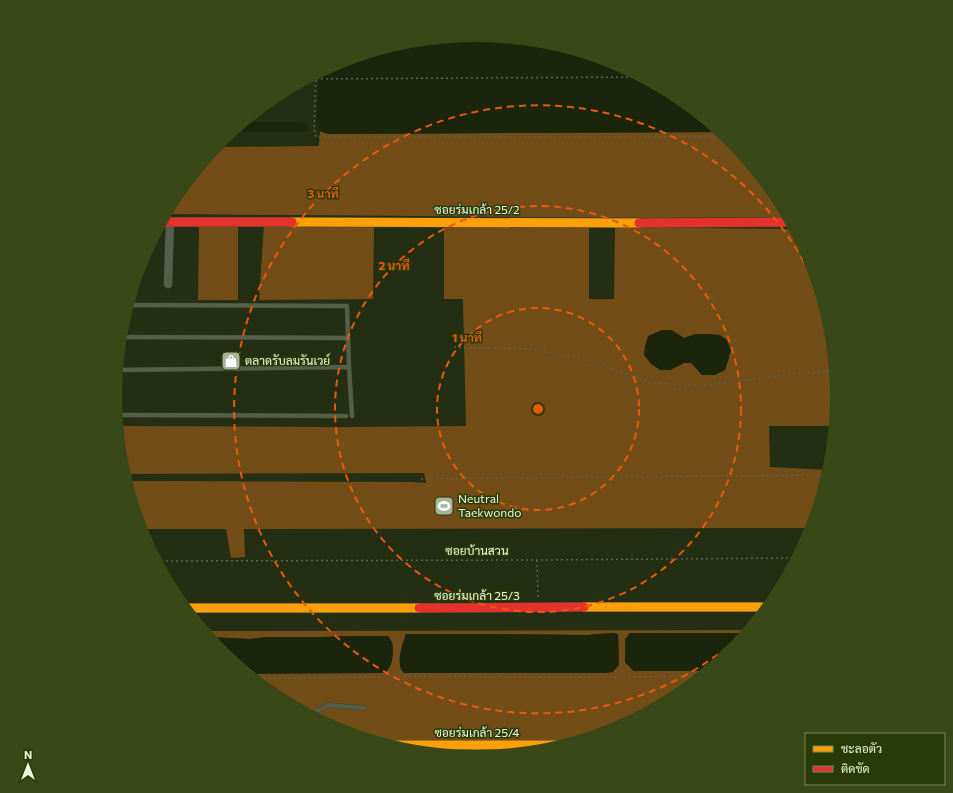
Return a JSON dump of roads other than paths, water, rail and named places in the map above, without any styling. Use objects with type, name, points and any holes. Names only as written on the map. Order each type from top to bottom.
[{"type":"street","name":"ซอยร่มเกล้า 25/2","points":[[168,222],[785,222]]},
{"type":"street","points":[[166,225],[168,284]]},
{"type":"street","name":"ซอยร่มเกล้า 25/3","points":[[192,608],[761,607]]},
{"type":"street","name":"ซอยร่มเกล้า 25/4","points":[[413,745],[540,745]]},
{"type":"lane","points":[[134,305],[347,306],[352,416]]},
{"type":"lane","points":[[127,337],[348,338]]},
{"type":"lane","points":[[123,370],[349,367]]},
{"type":"lane","points":[[123,415],[346,416]]},
{"type":"lane","points":[[315,712],[329,705],[364,708]]},
{"type":"place","name":"ตลาดรับลมรันเวย์","points":[[231,361]]},
{"type":"place","name":"Neutral Taekwondo","points":[[444,506]]}]
